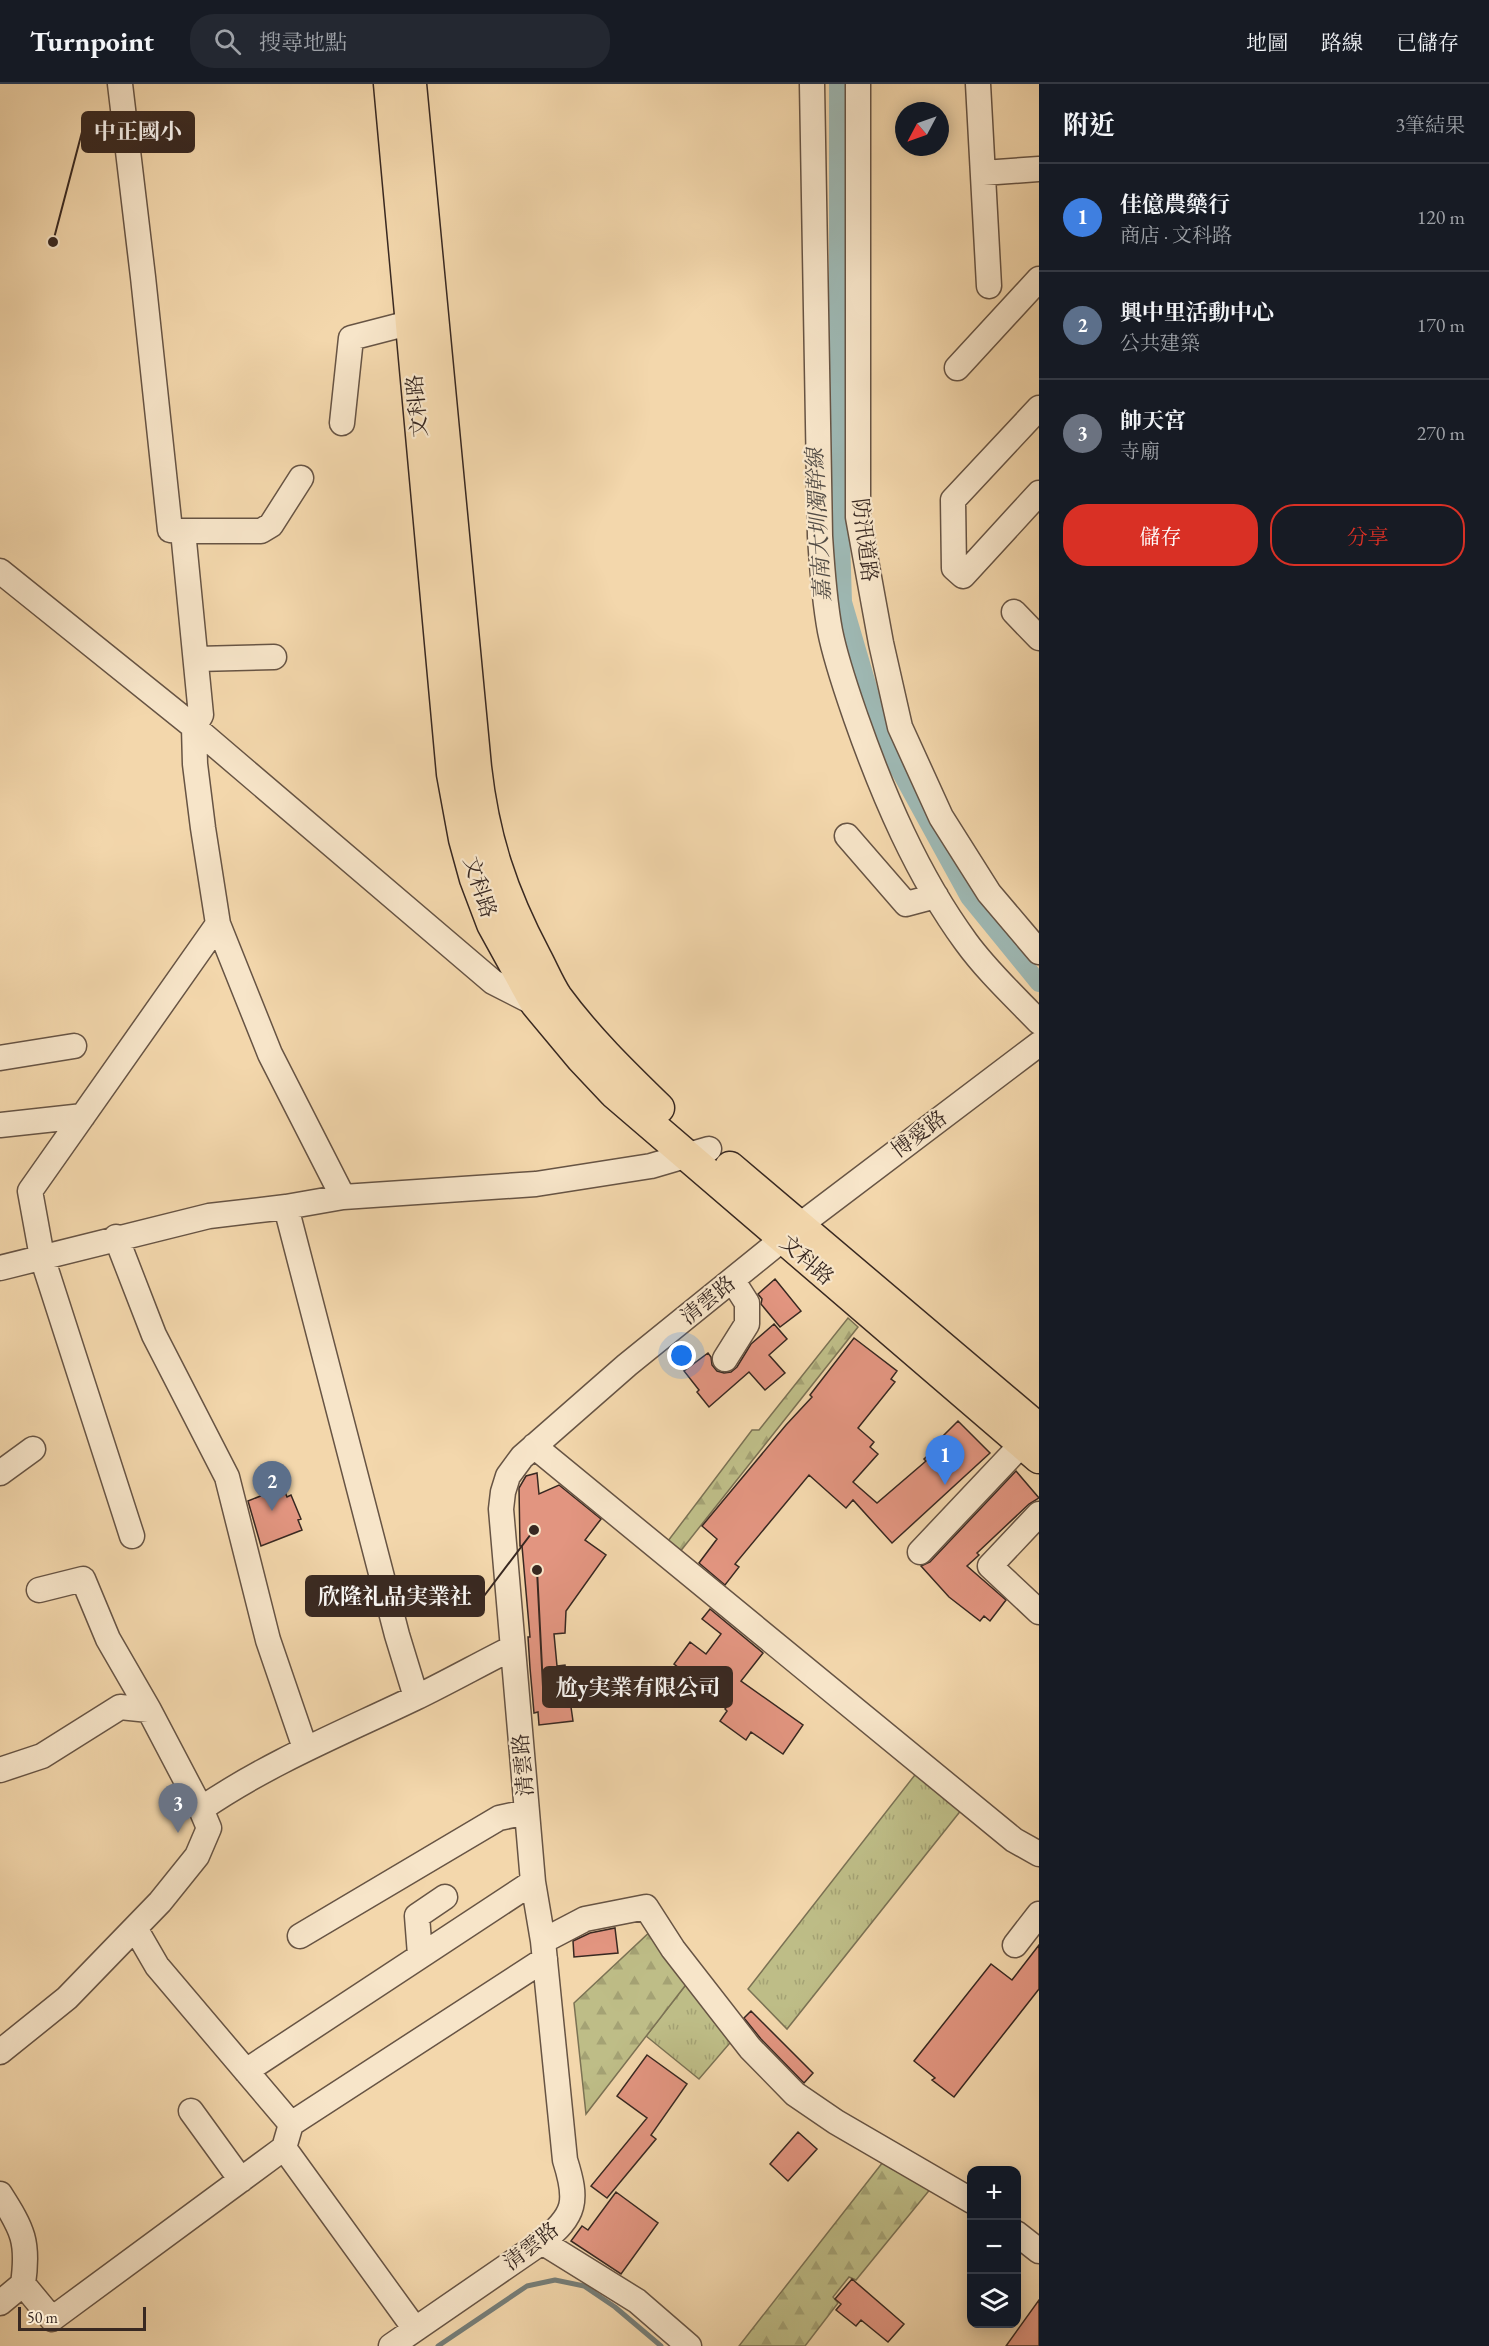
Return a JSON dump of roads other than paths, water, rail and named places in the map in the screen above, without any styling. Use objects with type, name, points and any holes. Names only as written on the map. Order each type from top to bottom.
[{"type":"main road","name":"文科路","points":[[389,84],[421,322],[442,541],[456,806],[476,879],[492,924],[546,1000],[581,1058],[614,1093],[699,1153],[1033,1444]]},
{"type":"main road","name":"文科路","points":[[411,84],[421,322]]},
{"type":"street","points":[[120,84],[170,530],[261,531],[271,525],[301,478]]},
{"type":"street","points":[[812,84],[820,536],[830,631],[838,664],[893,814],[936,896],[966,943],[1039,1022]]},
{"type":"street","name":"防汛道路","points":[[858,84],[858,517],[880,643],[900,727],[941,817],[989,893],[1039,952]]},
{"type":"street","points":[[978,84],[989,286]]},
{"type":"street","points":[[983,173],[1039,169]]},
{"type":"street","points":[[957,368],[1039,279]]},
{"type":"street","points":[[342,423],[351,338],[421,322]]},
{"type":"street","points":[[1039,408],[953,500],[954,568],[963,576],[1039,493]]},
{"type":"street","points":[[183,531],[201,715],[194,727],[195,764],[218,924],[270,1054],[343,1197]]},
{"type":"street","points":[[0,571],[194,727],[493,982],[546,1000]]},
{"type":"street","points":[[1014,612],[1039,638]]},
{"type":"street","points":[[196,659],[274,657]]},
{"type":"street","points":[[848,836],[906,904],[936,896]]},
{"type":"street","points":[[132,1536],[42,1257],[30,1191],[218,924]]},
{"type":"street","name":"博愛路","points":[[791,1232],[1039,1044]]},
{"type":"street","points":[[0,1058],[74,1046]]},
{"type":"street","points":[[0,1125],[83,1116]]},
{"type":"street","points":[[0,1268],[116,1237],[209,1216],[286,1207],[343,1197],[536,1184],[651,1166],[699,1153]]},
{"type":"street","points":[[286,1207],[397,1635],[416,1697]]},
{"type":"street","name":"清雲路","points":[[391,2346],[542,2242],[560,2227],[573,2206],[573,2186],[565,2160],[544,1950],[533,1882],[512,1648],[501,1509],[508,1476],[522,1457],[627,1365],[791,1232]]},
{"type":"street","points":[[116,1237],[154,1335],[226,1477],[268,1640],[305,1748]]},
{"type":"street","points":[[725,1359],[747,1324],[747,1303],[732,1281]]},
{"type":"street","points":[[920,1552],[1033,1444]]},
{"type":"street","points":[[534,1446],[1005,1833],[1039,1854]]},
{"type":"street","points":[[0,1473],[33,1449]]},
{"type":"street","points":[[1039,1514],[990,1566],[1039,1612]]},
{"type":"street","points":[[0,2052],[68,1998],[178,1882],[197,1856],[209,1828],[149,1710],[108,1639],[83,1579],[39,1590]]},
{"type":"street","points":[[201,1809],[237,1784],[305,1748],[416,1697],[512,1648]]},
{"type":"street","points":[[0,1770],[42,1756],[120,1707],[149,1710]]},
{"type":"street","points":[[300,1936],[499,1818],[527,1812]]},
{"type":"street","points":[[246,2071],[533,1882]]},
{"type":"street","points":[[420,1955],[417,1916],[445,1897]]},
{"type":"street","points":[[23,2284],[52,2319],[284,2148],[291,2124],[544,1950],[585,1918],[646,1907],[673,1949],[744,2040],[795,2094],[837,2122],[967,2197]]},
{"type":"street","points":[[1015,1945],[1039,1914]]},
{"type":"street","points":[[135,1928],[157,1966],[291,2124]]},
{"type":"street","points":[[191,2111],[241,2180]]},
{"type":"street","points":[[284,2148],[415,2330]]},
{"type":"street","points":[[0,2194],[22,2230],[26,2262],[23,2284],[0,2303]]},
{"type":"street","points":[[1021,2236],[1039,2252]]},
{"type":"street","points":[[542,2242],[637,2301],[689,2346]]},
{"type":"waterway","name":"嘉南大圳濁幹線","points":[[838,84],[838,442],[843,602],[884,742],[969,897],[1039,983]]},
{"type":"waterway","points":[[438,2346],[527,2286],[555,2280],[584,2286],[615,2307],[661,2346]]},
{"type":"place","name":"中正國小","points":[[53,242]]},
{"type":"place","name":"佳億農藥行","points":[[945,1485]]},
{"type":"place","name":"興中里活動中心","points":[[272,1511]]},
{"type":"place","name":"欣隆礼品実業社","points":[[534,1530]]},
{"type":"place","name":"尬y実業有限公司","points":[[537,1570]]},
{"type":"place","name":"帥天宮","points":[[178,1833]]}]
